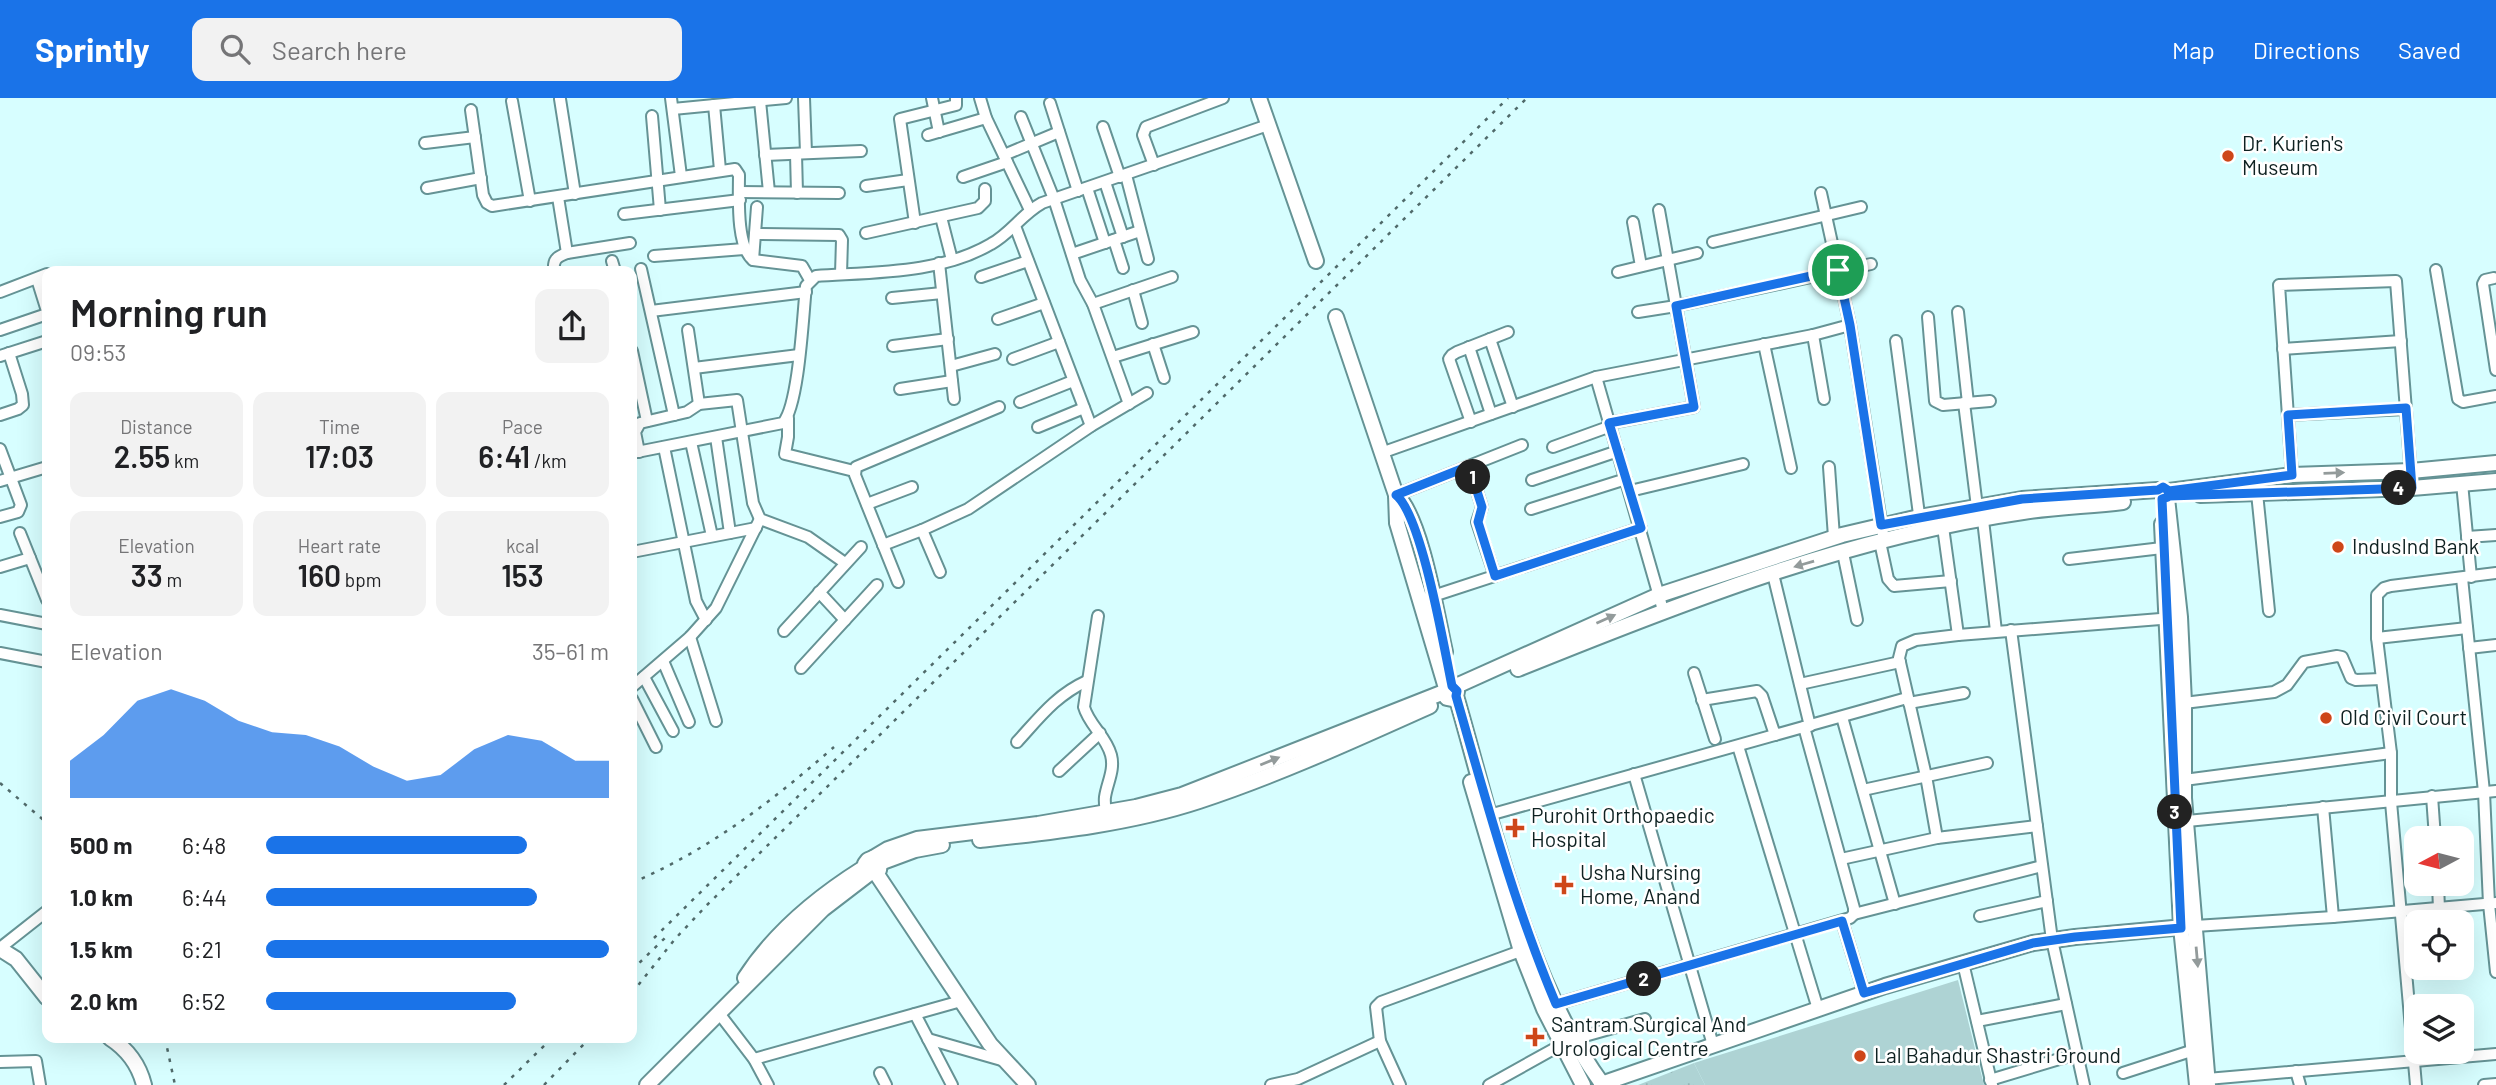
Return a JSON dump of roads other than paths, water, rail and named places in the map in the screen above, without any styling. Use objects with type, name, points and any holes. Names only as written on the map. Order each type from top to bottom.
[{"type":"street","points":[[681,176],[672,103],[714,105],[786,98]]},
{"type":"street","points":[[797,193],[804,98]]},
{"type":"street","points":[[932,98],[933,133],[986,118]]},
{"type":"street","points":[[915,223],[900,120],[956,105],[956,98]]},
{"type":"street","points":[[980,98],[986,118],[1030,210]]},
{"type":"street","points":[[1154,165],[1143,135],[1146,127],[1223,98]]},
{"type":"street","points":[[1259,98],[1315,261]]},
{"type":"street","points":[[560,99],[575,194]]},
{"type":"street","points":[[513,101],[530,201]]},
{"type":"street","points":[[760,101],[769,192]]},
{"type":"street","points":[[1050,103],[1082,190],[1114,240]]},
{"type":"street","points":[[714,105],[720,170]]},
{"type":"street","points":[[471,110],[483,195],[492,206],[735,169],[744,249],[753,260],[802,266],[810,280]]},
{"type":"street","points":[[652,116],[660,210]]},
{"type":"street","points":[[1021,117],[1129,404]]},
{"type":"street","points":[[854,471],[785,454],[806,292],[810,280],[816,276],[886,271],[952,260],[992,244],[1030,210],[1054,199],[1268,125]]},
{"type":"street","points":[[1103,127],[1123,176],[1148,259]]},
{"type":"street","points":[[963,177],[1059,132]]},
{"type":"street","points":[[425,144],[475,136]]},
{"type":"street","points":[[765,155],[861,151]]},
{"type":"street","points":[[427,188],[481,178]]},
{"type":"street","points":[[866,186],[908,180]]},
{"type":"street","points":[[1105,182],[1114,240],[1123,268]]},
{"type":"street","points":[[866,233],[978,208],[985,201],[985,189]]},
{"type":"street","points":[[624,215],[769,192],[839,193]]},
{"type":"street","points":[[1821,193],[1850,325],[1888,579],[1894,586],[1951,581]]},
{"type":"street","points":[[558,197],[566,253]]},
{"type":"street","points":[[753,260],[757,207]]},
{"type":"street","points":[[1713,242],[1861,207]]},
{"type":"street","points":[[1553,447],[1610,424],[1694,407],[1659,210]]},
{"type":"street","points":[[941,218],[952,260]]},
{"type":"street","points":[[1633,222],[1641,266]]},
{"type":"street","points":[[1015,226],[1091,426]]},
{"type":"street","points":[[1072,254],[1140,231]]},
{"type":"street","points":[[755,234],[839,235],[842,240],[841,274]]},
{"type":"street","points":[[553,266],[557,256],[566,253],[630,243]]},
{"type":"street","points":[[654,256],[744,249]]},
{"type":"street","points":[[1618,272],[1697,253]]},
{"type":"street","points":[[981,277],[1028,261]]},
{"type":"street","points":[[939,263],[954,399]]},
{"type":"street","points":[[1638,312],[1871,264]]},
{"type":"street","points":[[641,270],[674,415]]},
{"type":"street","points":[[2436,270],[2458,399],[2463,402],[2496,396]]},
{"type":"street","points":[[0,292],[42,276]]},
{"type":"street","points":[[1093,304],[1172,276]]},
{"type":"street","points":[[2494,278],[2485,280],[2483,285],[2496,370]]},
{"type":"street","points":[[2292,475],[2279,285],[2396,281],[2412,488]]},
{"type":"street","points":[[1133,290],[1142,323]]},
{"type":"street","points":[[650,311],[806,292]]},
{"type":"street","points":[[892,298],[943,293]]},
{"type":"street","points":[[998,319],[1044,303]]},
{"type":"street","points":[[1958,312],[1966,403],[1996,631]]},
{"type":"street","points":[[0,330],[42,314]]},
{"type":"street","points":[[1336,317],[1396,495],[1397,523],[1427,598],[1485,816],[1506,870],[1544,1009],[1602,1084],[1864,993],[2033,943],[2188,927],[2333,918],[2492,903]]},
{"type":"street","points":[[1928,317],[1936,401],[1943,405],[1990,401]]},
{"type":"street","points":[[1381,453],[1596,377],[1813,335],[1850,325]]},
{"type":"street","points":[[688,330],[699,404]]},
{"type":"street","points":[[1113,357],[1193,332]]},
{"type":"street","points":[[1471,422],[1449,359],[1469,347],[1508,332]]},
{"type":"street","points":[[1813,335],[1824,398]]},
{"type":"street","points":[[893,346],[948,339]]},
{"type":"street","points":[[1490,339],[1513,407]]},
{"type":"street","points":[[1896,341],[1921,533]]},
{"type":"street","points":[[2283,349],[2401,341]]},
{"type":"street","points":[[1013,359],[1059,342]]},
{"type":"street","points":[[0,415],[23,405],[22,394],[4,355],[42,343]]},
{"type":"street","points":[[1153,344],[1164,378]]},
{"type":"street","points":[[1764,344],[1791,468]]},
{"type":"street","points":[[1469,347],[1491,414]]},
{"type":"street","points":[[951,366],[995,354]]},
{"type":"street","points":[[694,368],[799,355]]},
{"type":"street","points":[[637,374],[647,421]]},
{"type":"street","points":[[1596,377],[1663,610]]},
{"type":"street","points":[[900,389],[952,381]]},
{"type":"street","points":[[1020,402],[1073,381]]},
{"type":"street","points":[[883,545],[922,530],[985,499],[1091,426],[1147,393]]},
{"type":"street","points":[[637,426],[687,412],[699,404],[737,400],[758,524],[720,601],[706,620],[637,683]]},
{"type":"street","points":[[854,471],[859,465],[999,407]]},
{"type":"street","points":[[1038,427],[1084,408]]},
{"type":"street","points":[[2288,415],[2406,408]]},
{"type":"street","points":[[637,453],[776,426],[788,418]]},
{"type":"street","points":[[716,438],[730,533]]},
{"type":"street","points":[[691,442],[712,536]]},
{"type":"street","points":[[1396,495],[1522,445]]},
{"type":"street","points":[[664,447],[696,601],[706,620]]},
{"type":"street","points":[[0,449],[6,480],[20,499],[18,512],[0,517]]},
{"type":"street","points":[[1532,480],[1618,451]]},
{"type":"street","points":[[647,1085],[823,909],[873,867],[915,850],[939,845],[1054,832],[1107,817],[1155,813],[1198,801],[1278,773],[1660,595],[1834,537],[1919,517],[2024,512],[2164,495],[2292,475],[2411,471],[2496,463]]},
{"type":"street","points":[[1531,509],[1628,485],[1743,464]]},
{"type":"street","points":[[1469,466],[1482,507],[1478,522],[1495,576]]},
{"type":"street","points":[[1829,467],[1834,537]]},
{"type":"street","points":[[6,480],[42,469]]},
{"type":"street","points":[[854,471],[898,582]]},
{"type":"street","points":[[2164,495],[2412,488],[2496,481]]},
{"type":"street","points":[[2462,483],[2467,537],[2467,628],[2484,792],[2496,972]]},
{"type":"street","points":[[867,504],[912,487]]},
{"type":"street","points":[[2257,493],[2269,611]]},
{"type":"street","points":[[2164,495],[2162,548],[2184,703],[2188,927],[2204,1083]]},
{"type":"street","points":[[2164,495],[2173,618],[2194,1050],[2204,1083]]},
{"type":"street","points":[[1451,692],[1663,610],[1773,574],[1943,527],[1980,514]]},
{"type":"street","points":[[637,551],[730,533],[758,524],[808,537],[845,564]]},
{"type":"street","points":[[1943,527],[1958,635]]},
{"type":"street","points":[[1427,598],[1641,528]]},
{"type":"street","points":[[922,530],[940,572]]},
{"type":"street","points":[[20,533],[42,588]]},
{"type":"street","points":[[2467,537],[2496,535]]},
{"type":"street","points":[[784,631],[861,547]]},
{"type":"street","points":[[2069,559],[2162,548]]},
{"type":"street","points":[[1843,553],[1857,620]]},
{"type":"street","points":[[0,567],[30,558]]},
{"type":"street","points":[[2410,994],[2391,802],[2391,753],[2377,638],[2377,595],[2384,587],[2496,573]]},
{"type":"street","points":[[1773,574],[1800,684],[1807,727],[1854,914]]},
{"type":"street","points":[[802,668],[877,585]]},
{"type":"street","points":[[820,592],[845,620]]},
{"type":"street","points":[[0,615],[42,623]]},
{"type":"street","points":[[1098,616],[1084,707],[1086,715],[1100,733],[1112,757],[1111,778],[1105,799],[1107,817]]},
{"type":"street","points":[[1937,838],[1900,662],[1900,651],[1906,642],[1996,631],[2173,618]]},
{"type":"street","points":[[2377,638],[2467,628]]},
{"type":"street","points":[[2011,630],[2052,940],[2084,1085]]},
{"type":"street","points":[[690,637],[716,721]]},
{"type":"street","points":[[2469,648],[2496,645]]},
{"type":"street","points":[[0,653],[42,661]]},
{"type":"street","points":[[2184,703],[2274,692],[2287,685],[2304,662],[2337,656],[2342,657],[2351,678],[2381,679]]},
{"type":"street","points":[[663,661],[689,722]]},
{"type":"street","points":[[1800,684],[1900,662]]},
{"type":"street","points":[[1694,673],[1715,740]]},
{"type":"street","points":[[644,677],[673,731]]},
{"type":"street","points":[[1017,742],[1058,698],[1087,681]]},
{"type":"street","points":[[1702,700],[1757,691],[1762,696],[1775,735]]},
{"type":"street","points":[[1485,816],[1842,717],[1908,701],[1964,693]]},
{"type":"street","points":[[637,709],[656,747]]},
{"type":"street","points":[[1842,717],[1895,904]]},
{"type":"street","points":[[1059,771],[1100,733]]},
{"type":"street","points":[[1738,746],[1818,1009]]},
{"type":"street","points":[[2184,780],[2391,753]]},
{"type":"street","points":[[1863,790],[1987,763]]},
{"type":"street","points":[[1634,774],[1713,1045]]},
{"type":"street","points":[[2187,821],[2496,790]]},
{"type":"street","points":[[2432,796],[2434,826]]},
{"type":"street","points":[[2323,807],[2333,918]]},
{"type":"street","points":[[1841,859],[1937,838],[2037,826]]},
{"type":"street","points":[[1556,1004],[1842,921],[1854,914],[2042,866]]},
{"type":"street","points":[[873,867],[990,1044],[1028,1085]]},
{"type":"street","points":[[2438,896],[2439,909]]},
{"type":"street","points":[[1980,916],[2047,901]]},
{"type":"street","points":[[42,915],[0,948],[16,959],[42,991]]},
{"type":"street","points":[[1842,921],[1864,993]]},
{"type":"street","points":[[1526,949],[1556,1004],[1583,1085]]},
{"type":"street","points":[[1400,1085],[1380,1041],[1376,1007],[1526,949]]},
{"type":"street","points":[[1963,963],[1991,1083],[2076,1054]]},
{"type":"street","points":[[754,1059],[961,1001]]},
{"type":"street","points":[[1977,1021],[2066,1004]]},
{"type":"street","points":[[723,1008],[768,1085]]},
{"type":"street","points":[[915,1014],[952,1085]]},
{"type":"street","points":[[1489,1085],[1568,1042],[1646,1019]]},
{"type":"street","points":[[928,1039],[1005,1061]]},
{"type":"street","points":[[1271,1085],[1298,1079],[1380,1041]]},
{"type":"street","points":[[118,1043],[141,1071],[144,1085]]},
{"type":"street","points":[[2123,1073],[2194,1050]]},
{"type":"street","points":[[2474,1056],[2496,1054]]},
{"type":"street","points":[[0,1062],[36,1061],[40,1085]]},
{"type":"street","points":[[2204,1083],[2404,1061]]},
{"type":"street","points":[[2416,1064],[2416,1085]]},
{"type":"street","points":[[2296,1071],[2300,1085]]},
{"type":"street","points":[[880,1073],[886,1085]]},
{"type":"street","points":[[2484,1085],[2496,1084]]},
{"type":"railway","points":[[654,938],[1508,98]]},
{"type":"railway","points":[[637,987],[675,939],[707,905],[1527,98]]},
{"type":"railway","points":[[637,881],[713,840],[786,787],[834,747]]},
{"type":"railway","points":[[0,783],[42,819]]},
{"type":"railway","points":[[637,965],[668,935]]},
{"type":"railway","points":[[166,1043],[175,1085]]},
{"type":"railway","points":[[504,1085],[547,1043]]},
{"type":"railway","points":[[544,1085],[585,1043]]},
{"type":"place","name":"Dr. Kurien's Museum","points":[[2228,156]]},
{"type":"place","name":"IndusInd Bank","points":[[2338,547]]},
{"type":"place","name":"Old Civil Court","points":[[2326,718]]},
{"type":"place","name":"Purohit Orthopaedic Hospital","points":[[1515,828]]},
{"type":"place","name":"Usha Nursing Home, Anand","points":[[1564,885]]},
{"type":"place","name":"Santram Surgical And Urological Centre","points":[[1535,1037]]},
{"type":"place","name":"Lal Bahadur Shastri Ground","points":[[1860,1056]]}]
